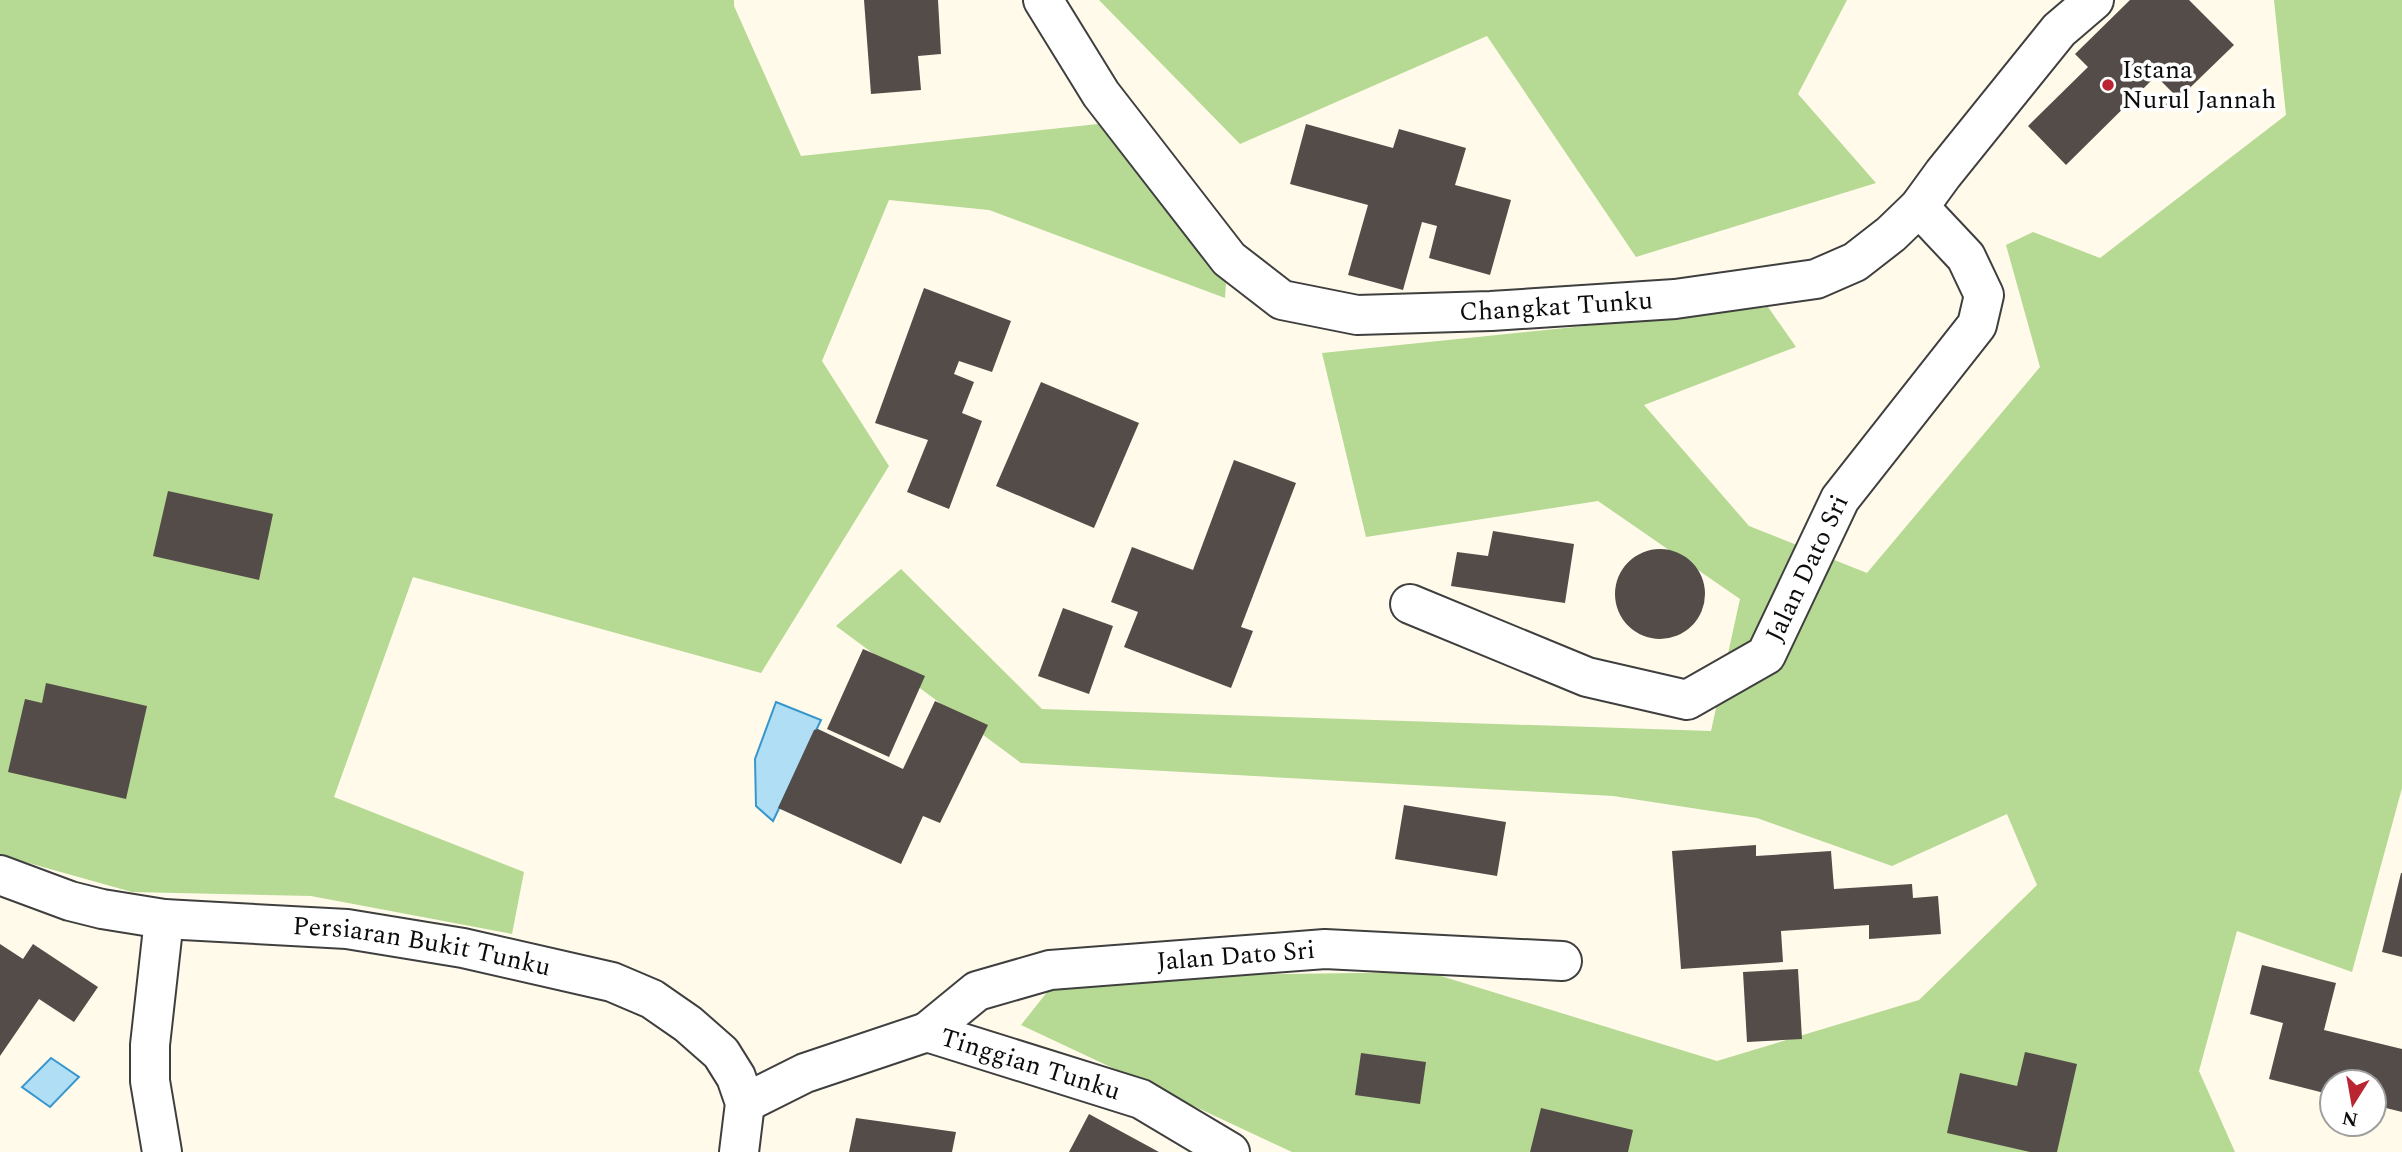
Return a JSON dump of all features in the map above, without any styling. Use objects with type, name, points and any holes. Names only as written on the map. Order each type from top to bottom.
[{"type":"street","name":"Changkat Tunku","points":[[1043,0],[1101,94],[1229,259],[1282,300],[1357,315],[1491,311],[1675,299],[1816,279],[1855,262],[1920,207],[1943,174],[2059,30],[2094,0]]},
{"type":"street","name":"Jalan Dato Sri","points":[[1410,604],[1587,677],[1687,700],[1766,655],[1840,499],[1977,325],[1984,295],[1966,257],[1920,207]]},
{"type":"street","name":"Persiaran Bukit Tunku","points":[[0,875],[70,901],[164,919],[346,929],[464,948],[612,982],[652,999],[688,1024],[721,1053],[736,1077],[745,1103],[739,1152]]},
{"type":"street","points":[[162,1152],[154,1117],[150,1045],[164,919]]},
{"type":"street","name":"Jalan Dato Sri","points":[[928,1032],[977,990],[1050,970],[1325,949],[1562,961]]},
{"type":"street","name":"Tinggian Tunku","points":[[745,1103],[805,1073],[928,1032],[1141,1099],[1230,1152]]},
{"type":"green space","points":[[0,0],[734,0],[734,6],[801,156],[1098,124],[1226,283],[1225,298],[989,210],[889,200],[822,361],[889,466],[761,673],[413,577],[334,797],[524,872],[512,934],[311,896],[132,892],[0,855]]},
{"type":"green space","points":[[1099,0],[1847,0],[1798,94],[1876,183],[1636,257],[1487,36],[1240,144]]},
{"type":"green space","points":[[2274,0],[2402,0],[2402,788],[2352,972],[2237,931],[2199,1071],[2235,1152],[1292,1152],[1021,1025],[1059,977],[1428,972],[1717,1061],[1919,1000],[2037,885],[2007,814],[1892,866],[1757,818],[1613,796],[1021,763],[836,626],[901,569],[1042,709],[1711,731],[1740,599],[1598,501],[1366,537],[1322,353],[1768,307],[1796,347],[1644,405],[1749,526],[1867,573],[2040,367],[2006,245],[2033,232],[2100,258],[2286,115]]},
{"type":"water","points":[[776,702],[821,720],[773,821],[756,806],[755,759]]},
{"type":"water","points":[[51,1058],[79,1077],[50,1107],[22,1087]]},
{"type":"building","points":[[864,0],[938,0],[941,54],[918,56],[921,90],[871,94]]},
{"type":"building","name":"Istana Nurul Jannah","points":[[2130,0],[2189,0],[2234,45],[2168,109],[2165,105],[2175,95],[2156,76],[2066,165],[2028,126],[2088,67],[2075,54]]},
{"type":"building","points":[[1306,124],[1393,148],[1399,129],[1466,148],[1455,185],[1511,200],[1490,275],[1429,258],[1437,226],[1422,222],[1403,290],[1348,275],[1368,205],[1290,184]]},
{"type":"building","points":[[924,288],[1011,321],[992,372],[959,361],[954,374],[974,382],[962,413],[982,421],[949,509],[907,492],[928,440],[875,423]]},
{"type":"building","points":[[1041,382],[1139,423],[1094,528],[996,486]]},
{"type":"building","points":[[1234,460],[1296,483],[1241,627],[1253,631],[1231,688],[1124,647],[1138,612],[1111,602],[1132,547],[1193,570]]},
{"type":"building","points":[[168,491],[273,514],[259,580],[153,556]]},
{"type":"building","points":[[1493,531],[1574,544],[1565,603],[1451,586],[1457,552],[1488,556]]},
{"type":"building","points":[[1660,549],[1677,552],[1692,562],[1702,577],[1705,594],[1702,611],[1692,626],[1677,636],[1660,639],[1643,636],[1628,626],[1618,611],[1615,594],[1618,577],[1628,562],[1643,552]]},
{"type":"building","points":[[1063,608],[1113,626],[1089,694],[1038,676]]},
{"type":"building","points":[[863,649],[925,676],[889,757],[827,729]]},
{"type":"building","points":[[46,683],[147,706],[126,799],[8,772],[25,699],[42,703]]},
{"type":"building","points":[[935,701],[988,725],[940,823],[923,816],[901,864],[778,808],[814,730],[818,729],[903,769]]},
{"type":"building","points":[[1404,805],[1506,822],[1497,876],[1395,859]]},
{"type":"building","points":[[1756,845],[1756,856],[1831,851],[1834,889],[1912,884],[1913,898],[1938,896],[1941,934],[1869,939],[1869,925],[1781,931],[1783,962],[1681,969],[1672,851]]},
{"type":"building","points":[[2402,873],[2402,957],[2382,952]]},
{"type":"building","points":[[0,944],[23,959],[33,944],[98,987],[74,1022],[39,999],[0,1056]]},
{"type":"building","points":[[2262,965],[2336,983],[2324,1030],[2402,1049],[2402,1112],[2388,1108],[2388,1068],[2318,1068],[2318,1091],[2269,1079],[2283,1023],[2250,1014]]},
{"type":"building","points":[[1798,969],[1802,1039],[1747,1042],[1743,972]]},
{"type":"building","points":[[2025,1052],[2077,1064],[2057,1152],[2030,1152],[1947,1133],[1960,1073],[2017,1086]]},
{"type":"building","points":[[1361,1053],[1426,1062],[1420,1104],[1355,1095]]},
{"type":"building","points":[[1541,1108],[1633,1130],[1628,1152],[1530,1152]]},
{"type":"building","points":[[1089,1114],[1159,1152],[1069,1152]]},
{"type":"building","points":[[856,1118],[956,1132],[952,1152],[849,1152]]},
{"type":"place","name":"Istana Nurul Jannah","points":[[2108,85]]}]
